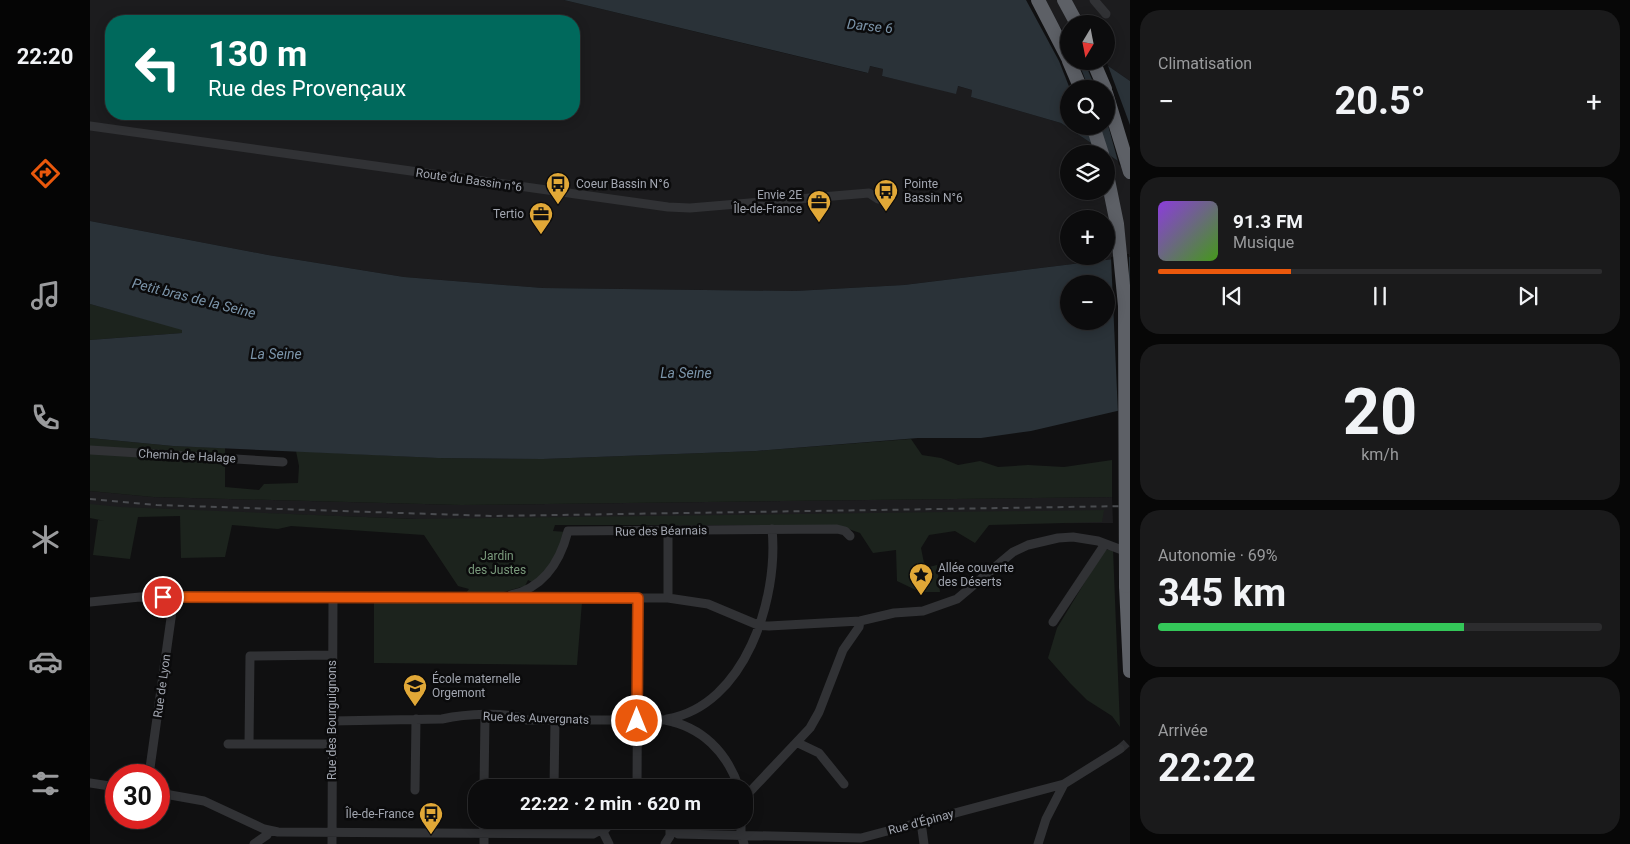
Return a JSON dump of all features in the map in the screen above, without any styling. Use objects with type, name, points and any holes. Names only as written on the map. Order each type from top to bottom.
[{"type":"highway","points":[[1038,0],[1060,43]]},
{"type":"highway","points":[[1064,0],[1072,15]]},
{"type":"highway","points":[[1115,122],[1130,172]]},
{"type":"highway","points":[[1112,200],[1126,306],[1126,586],[1130,671]]},
{"type":"street","points":[[1094,0],[1106,14]]},
{"type":"street","name":"Route du Bassin n°6","points":[[90,126],[668,208],[690,208],[868,193],[878,199]]},
{"type":"street","points":[[1117,431],[1126,445],[1130,467]]},
{"type":"street","name":"Chemin de Halage","points":[[90,450],[283,462]]},
{"type":"street","points":[[650,720],[681,716],[712,699],[741,666],[749,652],[758,625],[771,575],[772,529]]},
{"type":"street","name":"Rue des Béarnais","points":[[503,596],[527,588],[551,571],[563,550],[568,531],[837,529],[844,531],[850,536]]},
{"type":"street","points":[[668,531],[668,598]]},
{"type":"street","points":[[90,602],[140,597],[503,596],[668,598],[708,604],[758,625],[860,621],[894,612],[923,611],[957,599],[1013,552],[1028,545],[1073,538],[1105,544],[1130,553]]},
{"type":"street","points":[[1053,622],[1105,544]]},
{"type":"street","name":"Rue de Lyon","points":[[151,764],[174,597]]},
{"type":"street","name":"Rue des Bourguignons","points":[[332,844],[333,597]]},
{"type":"street","points":[[637,779],[638,598]]},
{"type":"street","points":[[753,789],[810,728],[819,712],[843,650],[859,626],[860,621]]},
{"type":"street","points":[[249,744],[250,656],[332,656]]},
{"type":"street","points":[[484,779],[485,716]]},
{"type":"street","name":"Rue des Auvergnats","points":[[332,721],[485,716],[555,720],[665,720],[687,725],[703,736],[728,762],[735,779]]},
{"type":"street","points":[[415,790],[416,719]]},
{"type":"street","points":[[554,779],[555,720]]},
{"type":"street","points":[[798,742],[819,754],[844,784]]},
{"type":"street","points":[[228,744],[332,744]]},
{"type":"street","name":"Rue d'Épinay","points":[[674,832],[828,840],[861,838],[1064,784],[1120,748]]},
{"type":"street","points":[[90,784],[105,786]]},
{"type":"street","points":[[1038,844],[1046,819],[1064,784]]},
{"type":"street","points":[[170,795],[204,801],[269,831],[593,834],[602,829]]},
{"type":"street","points":[[921,822],[924,844]]},
{"type":"street","points":[[484,829],[484,844]]},
{"type":"street","points":[[605,829],[603,835],[607,842]]},
{"type":"street","points":[[666,843],[674,832],[670,829]]},
{"type":"street","points":[[741,829],[744,844]]},
{"type":"street","points":[[254,844],[267,835],[269,831]]},
{"type":"street","points":[[593,834],[607,842]]},
{"type":"shaded area","points":[[90,0],[564,0],[867,73],[869,66],[883,69],[882,76],[956,93],[957,86],[972,90],[971,97],[1060,123],[1060,135],[1079,135],[1094,145],[1060,145],[1060,200],[1115,200],[1115,159],[1130,169],[1130,257],[1115,259],[1115,210],[1060,210],[1060,265],[1065,265],[904,285],[795,291],[543,288],[404,277],[268,255],[90,221]]},
{"type":"shaded area","points":[[1030,0],[1130,0],[1130,81],[1114,70],[1115,15],[1060,15],[1060,31]]},
{"type":"shaded area","points":[[90,491],[153,497],[461,505],[1112,497],[1113,523],[547,524],[90,507]]},
{"type":"green space","points":[[90,304],[182,329],[182,333],[90,340]]},
{"type":"green space","points":[[90,438],[173,446],[225,448],[225,487],[259,490],[264,484],[298,483],[299,466],[296,451],[438,458],[543,459],[756,451],[911,439],[922,455],[941,458],[958,465],[980,461],[998,467],[1028,465],[1064,467],[1112,460],[1112,497],[461,505],[153,497],[90,491]]},
{"type":"green space","name":"Jardin des Justes","points":[[90,504],[121,507],[414,519],[1104,510],[1102,522],[989,525],[975,543],[955,531],[929,535],[921,548],[925,568],[937,565],[940,592],[920,592],[897,581],[896,550],[873,553],[860,533],[837,525],[555,525],[553,531],[566,532],[556,559],[534,583],[528,580],[525,586],[504,592],[466,593],[469,589],[458,586],[424,535],[291,526],[278,529],[232,525],[225,557],[181,558],[180,516],[138,517],[130,559],[93,555],[98,520],[105,521],[90,518]]},
{"type":"green space","points":[[1113,549],[1120,727],[1112,716],[1087,700],[1048,658],[1057,628],[1102,554],[1106,550]]},
{"type":"green space","points":[[374,601],[582,602],[577,665],[374,663]]},
{"type":"water","name":"Darse 6","points":[[564,0],[1030,0],[1060,47],[1060,70],[1114,70],[1130,81],[1130,169],[1115,159],[1115,145],[1094,145],[1079,135],[1115,135],[1115,80],[1060,80],[1060,123],[971,97],[972,90],[958,86],[956,94],[882,76],[883,69],[870,66],[868,73]]},
{"type":"water","name":"La Seine","points":[[90,221],[268,255],[404,277],[543,288],[795,291],[904,285],[1065,265],[1115,265],[1115,259],[1130,257],[1130,408],[1031,431],[981,438],[918,438],[756,451],[543,459],[438,458],[173,446],[90,438],[90,340],[182,333],[182,330],[90,304]]},
{"type":"pier","points":[[1026,0],[1034,0],[1060,27],[1060,64]]},
{"type":"pier","points":[[1063,70],[1082,70],[1085,80],[1066,80]]},
{"type":"pier","points":[[1088,70],[1110,70],[1113,80],[1092,80]]},
{"type":"pier","points":[[1115,85],[1130,125],[1130,172],[1119,165],[1111,135],[1115,135]]},
{"type":"pier","points":[[1129,254],[1130,410],[1118,414],[1114,330],[1115,275],[1112,275],[1111,265],[1115,265],[1115,256]]},
{"type":"tunnel","points":[[1120,749],[1130,740]]},
{"type":"railway","points":[[90,499],[157,505],[493,516],[1130,506]]},
{"type":"place","name":"Coeur Bassin N°6","points":[[558,205]]},
{"type":"place","name":"Pointe Bassin N°6","points":[[886,212]]},
{"type":"place","name":"Envie 2E Île-de-France","points":[[819,223]]},
{"type":"place","name":"Tertio","points":[[541,235]]},
{"type":"place","name":"Allée couverte des Déserts","points":[[921,596]]},
{"type":"place","name":"École maternelle Orgemont","points":[[415,707]]},
{"type":"place","name":"Île-de-France","points":[[431,835]]},
{"type":"route","points":[[163,597],[503,596],[531,598],[638,598],[637,721]]},
{"type":"water label","name":"Petit bras de la Seine","points":[[194,298]]}]
